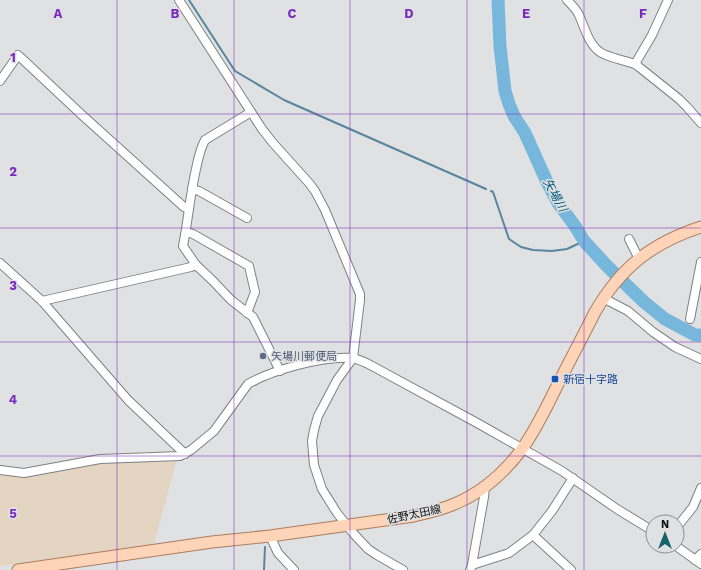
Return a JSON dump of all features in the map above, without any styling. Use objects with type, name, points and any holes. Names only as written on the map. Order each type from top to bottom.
[{"type":"main road","name":"佐野太田線","points":[[18,570],[212,542],[270,536],[399,518],[452,505],[470,496],[497,477],[523,448],[603,298],[613,285],[640,258],[657,246],[676,236],[701,227]]},
{"type":"street","points":[[179,0],[262,129],[315,191],[333,228],[360,294],[353,358],[337,380],[318,416],[312,441],[314,465],[322,489],[333,507],[357,538],[368,549],[403,570]]},
{"type":"street","points":[[567,0],[578,13],[596,49],[603,54],[635,64],[679,99],[701,123]]},
{"type":"street","points":[[635,64],[652,35],[668,0]]},
{"type":"street","points":[[0,81],[18,55],[184,208],[189,209]]},
{"type":"street","points":[[251,112],[205,140],[202,145],[192,189],[183,246],[196,265],[231,300],[253,317],[280,370]]},
{"type":"street","points":[[192,189],[248,218]]},
{"type":"street","points":[[186,232],[194,234],[250,266],[256,292],[248,313]]},
{"type":"street","points":[[629,239],[640,258]]},
{"type":"street","points":[[690,319],[701,262]]},
{"type":"street","points":[[0,263],[42,301],[128,400],[185,454]]},
{"type":"street","points":[[42,301],[196,265]]},
{"type":"street","points":[[603,298],[628,311],[653,332],[675,347],[701,359]]},
{"type":"street","points":[[0,470],[24,473],[100,459],[180,456],[185,454],[214,431],[248,384],[255,380],[280,370],[311,362],[326,359],[353,358],[374,367],[523,448],[573,478],[617,509],[645,526]]},
{"type":"street","points":[[485,486],[471,567],[509,554],[533,535],[552,511],[573,478]]},
{"type":"street","points":[[685,516],[693,507],[701,488]]},
{"type":"street","points":[[533,535],[570,570]]},
{"type":"street","points":[[270,536],[278,553],[294,570]]},
{"type":"street","points":[[685,551],[699,559]]},
{"type":"shaded area","points":[[177,458],[154,545],[0,566],[0,473],[26,477],[101,463]]},
{"type":"waterway","points":[[189,0],[235,71],[284,100],[486,189]]},
{"type":"waterway","name":"矢場川","points":[[498,0],[500,46],[505,91],[514,116],[525,133],[558,203],[584,241],[644,302],[665,319],[695,335],[701,335]]},
{"type":"waterway","points":[[491,191],[493,192],[509,239],[521,247],[533,250],[552,251],[567,249],[584,241]]},
{"type":"waterway","points":[[264,570],[265,547]]},
{"type":"place","name":"矢場川郵便局","points":[[263,356]]},
{"type":"place","name":"新宿十字路","points":[[555,379]]}]
